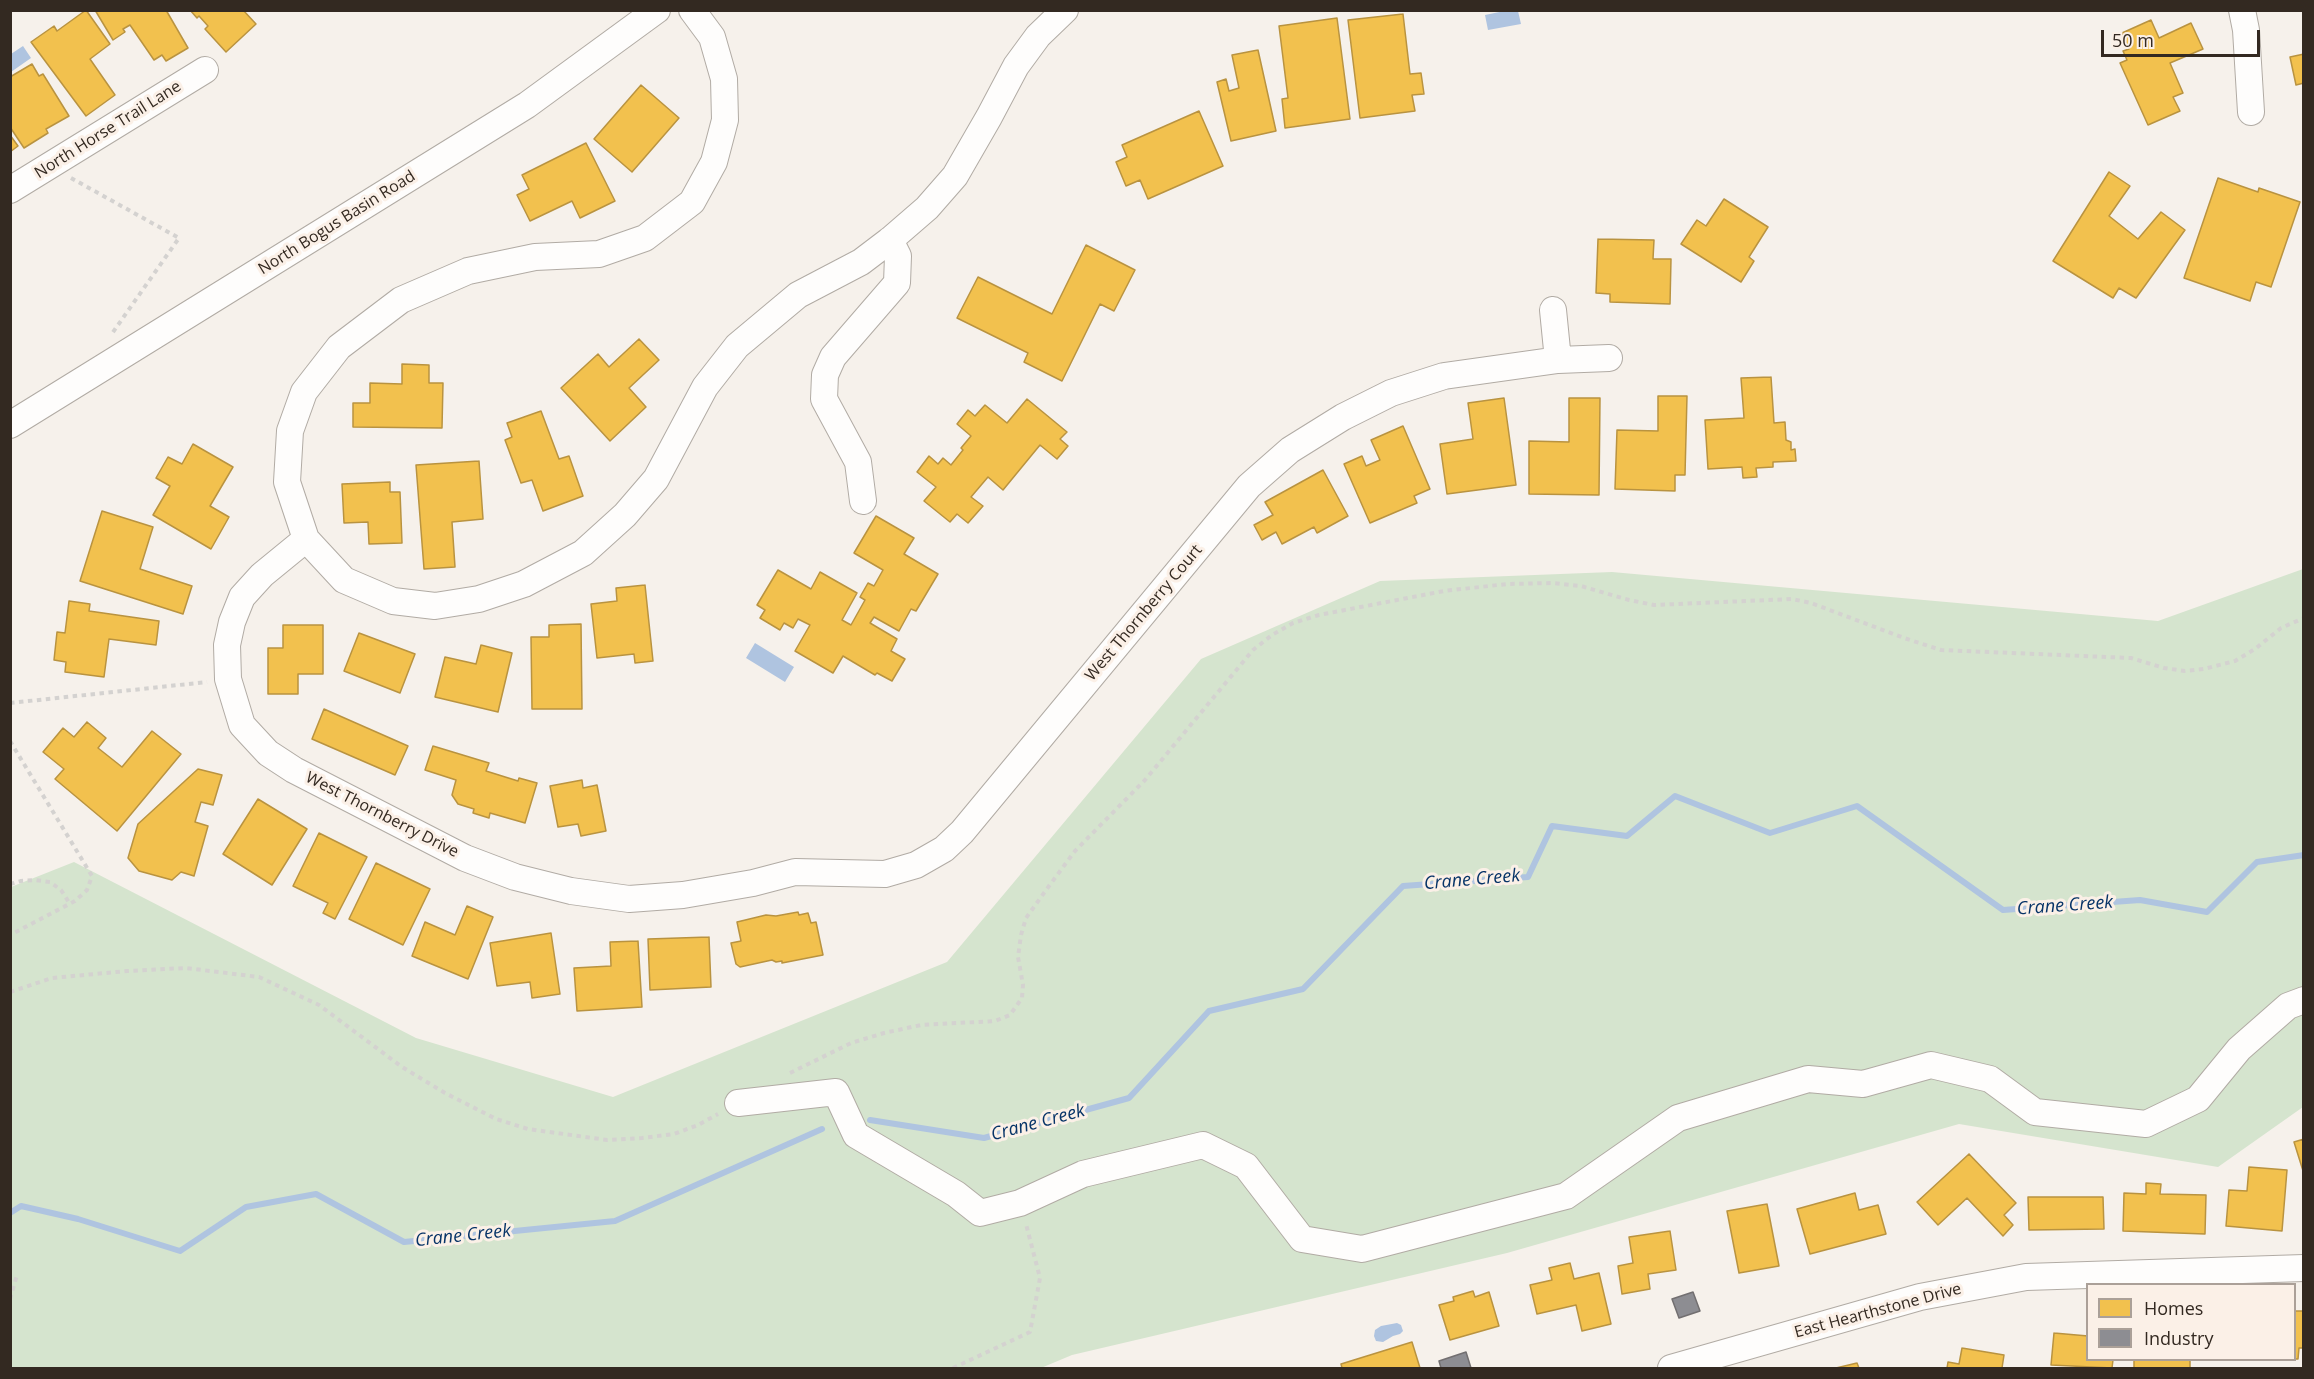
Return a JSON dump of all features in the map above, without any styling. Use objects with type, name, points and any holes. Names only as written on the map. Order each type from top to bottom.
[{"type":"street","name":"North Bogus Basin Road","points":[[10,425],[527,105],[657,10]]},
{"type":"street","points":[[692,10],[712,37],[724,79],[724,120],[714,162],[692,202],[645,238],[599,254],[535,257],[468,271],[401,300],[339,347],[304,392],[290,431],[287,482],[306,538],[344,580],[393,601],[435,606],[479,599],[524,584],[583,553],[626,515],[656,479],[705,387],[737,346],[798,295],[861,262],[927,208],[955,176],[1016,66],[1038,36],[1065,10]]},
{"type":"street","points":[[2242,10],[2246,30],[2251,112]]},
{"type":"street","name":"North Horse Trail Lane","points":[[10,190],[205,70]]},
{"type":"street","points":[[863,501],[858,462],[824,399],[825,375],[833,357],[897,284],[898,256],[890,240]]},
{"type":"street","points":[[1554,310],[1558,360]]},
{"type":"street","name":"West Thornberry Court","points":[[753,883],[795,872],[885,874],[916,865],[944,849],[962,832],[1249,486],[1290,450],[1343,417],[1391,393],[1444,376],[1558,360],[1609,358]]},
{"type":"street","name":"West Thornberry Drive","points":[[306,538],[262,574],[242,597],[232,622],[227,645],[228,679],[242,725],[268,753],[294,770],[465,858],[515,877],[571,891],[629,898],[683,895],[753,883]]},
{"type":"street","points":[[738,1103],[836,1092],[856,1135],[956,1194],[980,1213],[1020,1203],[1083,1174],[1203,1145],[1246,1166],[1302,1239],[1362,1249],[1566,1196],[1678,1118],[1808,1079],[1863,1084],[1930,1065],[1990,1079],[2035,1112],[2146,1124],[2198,1099],[2239,1049],[2288,1006],[2304,1000]]},
{"type":"street","name":"East Hearthstone Drive","points":[[1671,1368],[1920,1297],[2026,1277],[2304,1268]]},
{"type":"path","points":[[50,165],[179,238],[109,338]]},
{"type":"path","points":[[785,1077],[813,1060],[851,1043],[884,1033],[921,1025],[995,1021],[1010,1015],[1022,998],[1023,985],[1018,957],[1026,918],[1075,850],[1145,780],[1253,650],[1272,635],[1293,623],[1318,615],[1443,591],[1507,584],[1552,583],[1581,586],[1654,605],[1792,599],[1811,603],[1941,650],[2131,658],[2164,668],[2185,671],[2220,666],[2235,660],[2255,649],[2281,628],[2304,618]]},
{"type":"path","points":[[10,704],[228,679]]},
{"type":"path","points":[[10,741],[92,876],[87,890],[70,904],[10,935]]},
{"type":"path","points":[[10,884],[35,880],[50,882],[61,890],[70,904]]},
{"type":"path","points":[[10,992],[52,978],[127,970],[186,968],[259,977],[319,1005],[402,1067],[445,1093],[496,1119],[528,1129],[567,1135],[607,1140],[674,1134],[698,1125],[738,1103]]},
{"type":"path","points":[[953,1368],[1030,1332],[1040,1278],[1020,1203]]},
{"type":"path","points":[[10,1299],[17,1275]]},
{"type":"green space","points":[[2303,569],[2303,1107],[2218,1167],[1959,1124],[1507,1253],[1072,1355],[1041,1368],[11,1368],[11,887],[74,862],[416,1038],[613,1097],[947,962],[1201,659],[1380,581],[1612,572],[2158,621]]},
{"type":"water","points":[[1509,10],[1518,11],[1521,24],[1488,30],[1485,15]]},
{"type":"water","points":[[23,46],[31,58],[11,72],[11,54]]},
{"type":"water","points":[[755,643],[794,667],[785,682],[746,658]]},
{"type":"water","points":[[1397,1323],[1401,1325],[1403,1331],[1400,1334],[1383,1342],[1376,1341],[1375,1330],[1381,1326]]},
{"type":"building: Homes","points":[[86,10],[110,44],[90,59],[115,95],[86,116],[31,42],[54,26],[57,31]]},
{"type":"building: Homes","points":[[95,10],[166,10],[188,48],[166,61],[162,55],[154,60],[130,25],[123,29],[125,32],[113,40]]},
{"type":"building: Homes","points":[[190,10],[243,10],[256,24],[226,52],[205,29],[208,26]]},
{"type":"building: Homes","points":[[1403,14],[1410,74],[1421,73],[1424,94],[1412,95],[1415,111],[1360,118],[1348,20]]},
{"type":"building: Homes","points":[[1337,18],[1350,119],[1285,128],[1282,99],[1288,98],[1279,26]]},
{"type":"building: Homes","points":[[2151,20],[2159,38],[2191,23],[2203,49],[2170,63],[2183,93],[2173,97],[2180,111],[2148,125],[2120,63],[2127,60],[2123,51],[2129,49],[2122,33]]},
{"type":"building: Homes","points":[[1258,50],[1276,131],[1231,141],[1217,82],[1226,79],[1229,91],[1239,88],[1232,55]]},
{"type":"building: Homes","points":[[2304,54],[2304,83],[2296,85],[2290,57]]},
{"type":"building: Homes","points":[[32,64],[39,76],[43,74],[69,116],[46,129],[48,133],[24,148],[10,127],[10,77]]},
{"type":"building: Homes","points":[[641,85],[679,118],[632,172],[594,139]]},
{"type":"building: Homes","points":[[1199,111],[1223,166],[1148,199],[1140,180],[1126,186],[1116,162],[1127,157],[1122,145]]},
{"type":"building: Homes","points":[[10,135],[18,146],[10,152]]},
{"type":"building: Homes","points":[[586,143],[615,201],[580,218],[572,201],[530,221],[517,195],[529,189],[522,175]]},
{"type":"building: Homes","points":[[2109,172],[2130,186],[2109,216],[2138,239],[2161,212],[2185,230],[2136,298],[2119,288],[2113,298],[2053,261]]},
{"type":"building: Homes","points":[[2218,178],[2258,192],[2259,188],[2300,202],[2271,287],[2256,282],[2250,301],[2184,278]]},
{"type":"building: Homes","points":[[1724,199],[1768,227],[1749,257],[1754,261],[1741,282],[1681,244],[1697,220],[1706,226]]},
{"type":"building: Homes","points":[[1598,239],[1654,240],[1653,259],[1671,259],[1670,304],[1610,302],[1610,294],[1596,293]]},
{"type":"building: Homes","points":[[1086,245],[1135,270],[1114,311],[1100,304],[1062,381],[1024,362],[1028,353],[957,318],[978,277],[1052,314]]},
{"type":"building: Homes","points":[[639,339],[659,360],[629,388],[646,407],[610,441],[561,388],[598,354],[609,367]]},
{"type":"building: Homes","points":[[402,364],[429,365],[429,383],[443,383],[442,428],[353,427],[353,403],[370,403],[370,383],[402,384]]},
{"type":"building: Homes","points":[[1771,377],[1774,423],[1785,422],[1786,440],[1791,442],[1791,450],[1795,449],[1796,461],[1773,462],[1773,467],[1756,468],[1757,477],[1743,478],[1742,467],[1708,469],[1705,420],[1744,418],[1741,378]]},
{"type":"building: Homes","points":[[1658,396],[1687,396],[1685,475],[1675,475],[1675,491],[1615,489],[1617,430],[1658,431]]},
{"type":"building: Homes","points":[[1504,398],[1516,485],[1447,494],[1440,444],[1473,439],[1468,403]]},
{"type":"building: Homes","points":[[1569,398],[1600,398],[1599,495],[1529,494],[1529,441],[1569,442]]},
{"type":"building: Homes","points":[[1027,399],[1067,432],[1060,439],[1068,446],[1057,459],[1040,445],[1003,490],[988,477],[971,497],[983,506],[968,523],[957,514],[950,522],[924,501],[936,487],[917,472],[929,456],[938,464],[943,458],[951,465],[971,436],[957,424],[968,410],[975,416],[985,405],[1007,423]]},
{"type":"building: Homes","points":[[541,411],[559,459],[569,456],[583,496],[543,511],[532,480],[521,483],[505,440],[512,437],[507,423]]},
{"type":"building: Homes","points":[[1403,426],[1430,489],[1414,496],[1417,503],[1370,523],[1344,464],[1362,456],[1366,466],[1380,460],[1371,440]]},
{"type":"building: Homes","points":[[193,444],[233,467],[210,506],[229,517],[211,549],[153,515],[170,486],[156,478],[168,457],[182,464]]},
{"type":"building: Homes","points":[[479,461],[483,519],[452,522],[455,567],[424,569],[416,465]]},
{"type":"building: Homes","points":[[1323,470],[1348,516],[1317,533],[1314,527],[1282,544],[1276,532],[1262,540],[1254,525],[1273,515],[1265,502]]},
{"type":"building: Homes","points":[[390,482],[390,492],[400,492],[402,543],[369,544],[368,522],[344,523],[342,484]]},
{"type":"building: Homes","points":[[102,511],[153,527],[140,569],[192,586],[183,614],[80,581]]},
{"type":"building: Homes","points":[[876,516],[914,538],[904,554],[938,574],[916,611],[911,609],[899,631],[874,617],[870,623],[897,639],[891,651],[905,659],[892,681],[877,673],[875,675],[843,656],[833,673],[795,651],[810,625],[798,619],[793,628],[784,623],[780,630],[760,618],[765,610],[757,605],[778,570],[811,589],[820,572],[857,593],[842,620],[851,625],[865,600],[860,597],[868,583],[874,586],[883,570],[854,553]]},
{"type":"building: Homes","points":[[645,585],[653,661],[635,663],[634,654],[597,658],[591,604],[617,601],[616,588]]},
{"type":"building: Homes","points":[[69,601],[90,604],[89,611],[159,621],[156,645],[109,639],[104,677],[65,672],[66,662],[54,660],[57,632],[65,633]]},
{"type":"building: Homes","points":[[581,624],[582,709],[532,709],[531,637],[549,637],[549,625]]},
{"type":"building: Homes","points":[[283,625],[323,625],[323,674],[298,674],[298,694],[268,694],[268,648],[283,648]]},
{"type":"building: Homes","points":[[359,633],[415,654],[400,693],[344,671]]},
{"type":"building: Homes","points":[[481,645],[512,653],[498,712],[435,697],[445,657],[476,664]]},
{"type":"building: Homes","points":[[324,709],[408,746],[395,775],[312,739]]},
{"type":"building: Homes","points":[[87,722],[106,738],[98,748],[122,767],[152,731],[181,754],[117,831],[55,779],[64,769],[43,752],[63,728],[74,737]]},
{"type":"building: Homes","points":[[433,746],[489,763],[486,771],[518,781],[519,778],[537,783],[525,823],[490,813],[489,818],[473,813],[474,809],[458,804],[452,795],[456,780],[425,770]]},
{"type":"building: Homes","points":[[198,769],[222,775],[213,805],[201,802],[195,822],[208,826],[194,876],[181,872],[172,880],[139,871],[128,858],[138,824]]},
{"type":"building: Homes","points":[[582,780],[583,788],[597,785],[606,831],[581,836],[578,824],[558,827],[550,786]]},
{"type":"building: Homes","points":[[258,799],[307,829],[272,885],[223,854]]},
{"type":"building: Homes","points":[[319,833],[367,857],[335,919],[323,913],[328,903],[293,886]]},
{"type":"building: Homes","points":[[376,863],[430,889],[403,945],[349,919]]},
{"type":"building: Homes","points":[[467,906],[493,917],[468,979],[412,956],[425,922],[455,935]]},
{"type":"building: Homes","points":[[798,912],[799,915],[808,913],[811,923],[816,922],[823,955],[782,963],[782,961],[772,960],[740,967],[736,964],[731,943],[741,941],[737,922],[766,915],[776,916]]},
{"type":"building: Homes","points":[[551,933],[560,994],[532,998],[530,982],[497,986],[490,943]]},
{"type":"building: Homes","points":[[709,937],[711,987],[650,990],[648,939]]},
{"type":"building: Homes","points":[[638,941],[642,1007],[577,1011],[574,968],[611,966],[610,942]]},
{"type":"building: Homes","points":[[2304,1139],[2304,1174],[2294,1142]]},
{"type":"building: Homes","points":[[1969,1154],[2016,1203],[2004,1215],[2013,1225],[2003,1236],[1967,1198],[1938,1225],[1917,1202]]},
{"type":"building: Homes","points":[[2249,1167],[2287,1170],[2282,1231],[2226,1226],[2229,1190],[2247,1191]]},
{"type":"building: Homes","points":[[2146,1183],[2161,1184],[2160,1194],[2206,1195],[2205,1234],[2123,1231],[2124,1193],[2146,1194]]},
{"type":"building: Homes","points":[[1855,1193],[1859,1210],[1878,1205],[1886,1234],[1810,1254],[1797,1209]]},
{"type":"building: Homes","points":[[2028,1197],[2103,1197],[2104,1229],[2029,1230]]},
{"type":"building: Homes","points":[[1767,1204],[1779,1266],[1739,1273],[1727,1211]]},
{"type":"building: Homes","points":[[1670,1231],[1676,1270],[1648,1274],[1650,1289],[1622,1294],[1618,1266],[1633,1263],[1629,1237]]},
{"type":"building: Homes","points":[[1570,1263],[1574,1279],[1599,1273],[1611,1324],[1582,1331],[1576,1305],[1537,1314],[1530,1285],[1552,1280],[1549,1268]]},
{"type":"building: Homes","points":[[1473,1291],[1475,1297],[1489,1292],[1499,1326],[1450,1340],[1439,1305],[1454,1301],[1453,1297]]},
{"type":"building: Homes","points":[[2296,1311],[2304,1311],[2304,1348],[2299,1348],[2298,1359],[2296,1359]]},
{"type":"building: Homes","points":[[2054,1333],[2086,1336],[2086,1361],[2113,1361],[2112,1368],[2051,1365]]},
{"type":"building: Homes","points":[[1412,1342],[1420,1368],[1342,1368],[1341,1364]]},
{"type":"building: Homes","points":[[1962,1348],[2004,1355],[2002,1368],[1947,1368],[1948,1362],[1959,1364]]},
{"type":"building: Homes","points":[[2134,1361],[2190,1361],[2190,1368],[2134,1368]]},
{"type":"building: Homes","points":[[1857,1363],[1859,1368],[1836,1368]]},
{"type":"building: Industry","points":[[1693,1292],[1700,1311],[1679,1318],[1672,1299]]},
{"type":"building: Industry","points":[[1466,1352],[1471,1368],[1441,1368],[1439,1361]]},
{"type":"waterway","name":"Crane Creek","points":[[870,1120],[984,1138],[1129,1098],[1209,1011],[1303,989],[1403,886],[1528,877],[1552,826],[1627,836],[1675,796],[1770,833],[1857,806],[2003,910],[2140,900],[2207,912],[2257,862],[2304,855]]},
{"type":"waterway","name":"Crane Creek","points":[[10,1213],[21,1206],[78,1219],[180,1251],[246,1207],[316,1194],[404,1242],[615,1221],[822,1129]]}]
